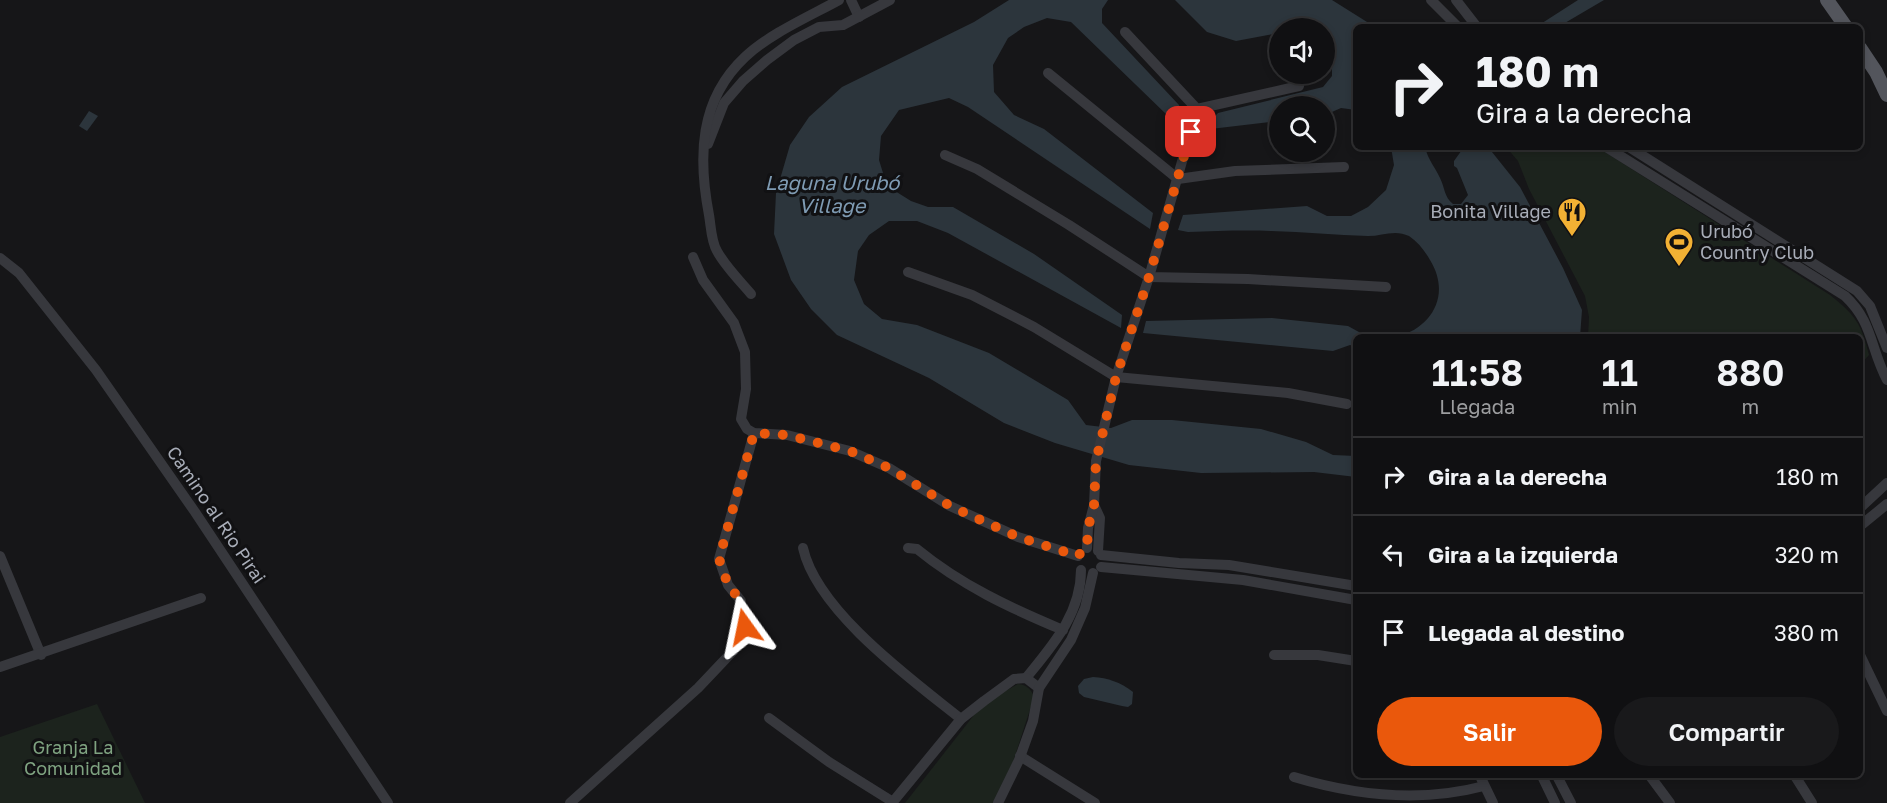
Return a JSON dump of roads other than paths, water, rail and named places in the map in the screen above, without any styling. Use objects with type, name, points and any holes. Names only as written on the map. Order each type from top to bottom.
[{"type":"main road","points":[[1827,0],[1844,24]]},
{"type":"main road","points":[[1863,52],[1887,94]]},
{"type":"street","points":[[751,294],[716,250],[707,205],[703,158],[708,112],[720,88],[745,57],[782,31],[839,0]]},
{"type":"street","points":[[850,0],[859,17]]},
{"type":"street","points":[[703,158],[724,103],[743,81],[794,40],[819,27],[843,25],[890,0]]},
{"type":"street","points":[[1431,0],[1455,24]]},
{"type":"street","points":[[1456,0],[1475,24]]},
{"type":"street","points":[[1125,32],[1197,109]]},
{"type":"street","points":[[1048,73],[1178,178],[1235,171],[1344,167]]},
{"type":"street","points":[[1197,109],[1299,86]]},
{"type":"street","points":[[998,803],[1033,721],[1039,688],[1071,640],[1085,608],[1097,570],[1103,562],[1095,551],[1100,518],[1094,505],[1097,457],[1116,377],[1149,277],[1197,109]]},
{"type":"street","points":[[1612,150],[1861,305],[1879,325],[1887,348]]},
{"type":"street","points":[[1634,150],[1857,291],[1874,351],[1887,380]]},
{"type":"street","points":[[945,155],[977,169],[1070,225],[1149,277],[1248,279],[1386,287]]},
{"type":"street","points":[[693,257],[703,280],[734,323],[745,352],[746,389],[741,419],[747,429],[754,433],[787,435],[850,451],[889,468],[950,506],[1018,537],[1078,556]]},
{"type":"street","name":"Camino al Rio Pirai","points":[[0,258],[19,273],[96,370],[195,512],[388,803]]},
{"type":"street","points":[[908,272],[972,295],[1034,327],[1116,377],[1288,393],[1347,404]]},
{"type":"street","points":[[570,803],[698,688],[735,650],[745,627],[741,601],[728,585],[719,559],[754,433]]},
{"type":"street","points":[[1863,505],[1887,483]]},
{"type":"street","points":[[1863,524],[1887,504]]},
{"type":"street","points":[[803,548],[807,564],[830,600],[865,639],[961,719]]},
{"type":"street","points":[[908,548],[916,549],[961,582],[993,599],[1063,630]]},
{"type":"street","points":[[1026,678],[1058,640],[1063,630],[1080,586],[1081,570],[1078,556],[1083,550],[1179,563],[1229,565],[1353,585]]},
{"type":"street","points":[[0,556],[41,655]]},
{"type":"street","points":[[1081,570],[1183,573],[1353,599]]},
{"type":"street","points":[[1301,590],[1303,576]]},
{"type":"street","points":[[0,668],[201,598]]},
{"type":"street","points":[[1274,655],[1318,655],[1353,661]]},
{"type":"street","points":[[1863,661],[1887,711]]},
{"type":"street","points":[[769,718],[829,762],[893,803],[961,719],[1014,679],[1026,678],[1039,688]]},
{"type":"street","points":[[1020,756],[1095,803]]},
{"type":"street","points":[[1294,777],[1332,788],[1368,795],[1388,796],[1433,796],[1463,792],[1482,781],[1493,803]]},
{"type":"street","points":[[1543,778],[1555,803]]},
{"type":"street","points":[[1651,778],[1670,803]]},
{"type":"street","points":[[1796,778],[1812,803]]},
{"type":"street","points":[[1548,790],[1560,780],[1571,803]]},
{"type":"water","name":"Laguna Urubó Village","points":[[1009,0],[1108,0],[1102,9],[1102,23],[1179,105],[1184,120],[1167,115],[1071,22],[1047,18],[1024,27],[1008,38],[993,65],[994,92],[1014,115],[1044,129],[1153,213],[1150,229],[968,107],[949,98],[899,110],[881,136],[879,160],[887,186],[911,201],[928,207],[953,207],[1034,254],[1122,315],[1121,328],[948,233],[917,221],[889,221],[869,235],[858,251],[854,280],[864,304],[882,319],[917,325],[989,353],[1068,400],[1086,425],[1111,428],[1132,420],[1172,420],[1261,429],[1306,442],[1333,455],[1353,456],[1353,477],[1314,472],[1201,473],[1129,465],[1055,443],[1004,423],[929,378],[837,335],[811,309],[791,280],[774,234],[776,193],[790,145],[809,117],[842,87],[974,22]]},
{"type":"water","points":[[1175,0],[1332,0],[1370,24],[1353,24],[1353,110],[1341,108],[1335,111],[1335,96],[1287,96],[1323,87],[1325,84],[1335,84],[1335,18],[1269,18],[1269,35],[1236,41],[1207,32]]},
{"type":"water","points":[[1578,0],[1604,0],[1563,24],[1541,24]]},
{"type":"water","points":[[1269,100],[1269,122],[1202,130],[1218,113]]},
{"type":"water","points":[[89,111],[98,116],[87,131],[79,126]]},
{"type":"water","points":[[1392,150],[1426,150],[1448,198],[1453,204],[1461,204],[1468,195],[1457,168],[1454,166],[1454,161],[1462,150],[1490,150],[1520,187],[1563,268],[1582,310],[1580,334],[1405,334],[1420,326],[1429,317],[1435,307],[1439,285],[1436,273],[1424,250],[1404,234],[1368,236],[1271,231],[1188,232],[1178,230],[1183,215],[1307,206],[1327,216],[1351,216],[1368,207],[1386,190],[1394,165]]},
{"type":"water","points":[[1272,318],[1348,326],[1363,334],[1353,334],[1353,346],[1333,351],[1143,333],[1146,321]]},
{"type":"water","points":[[1093,677],[1114,681],[1133,692],[1132,704],[1128,707],[1084,697],[1079,693],[1078,686],[1084,679]]},
{"type":"place","name":"Bonita Village","points":[[1572,238]]},
{"type":"place","name":"Urubó Country Club","points":[[1679,268]]},
{"type":"park label","name":"Granja La Comunidad","points":[[73,758]]}]
